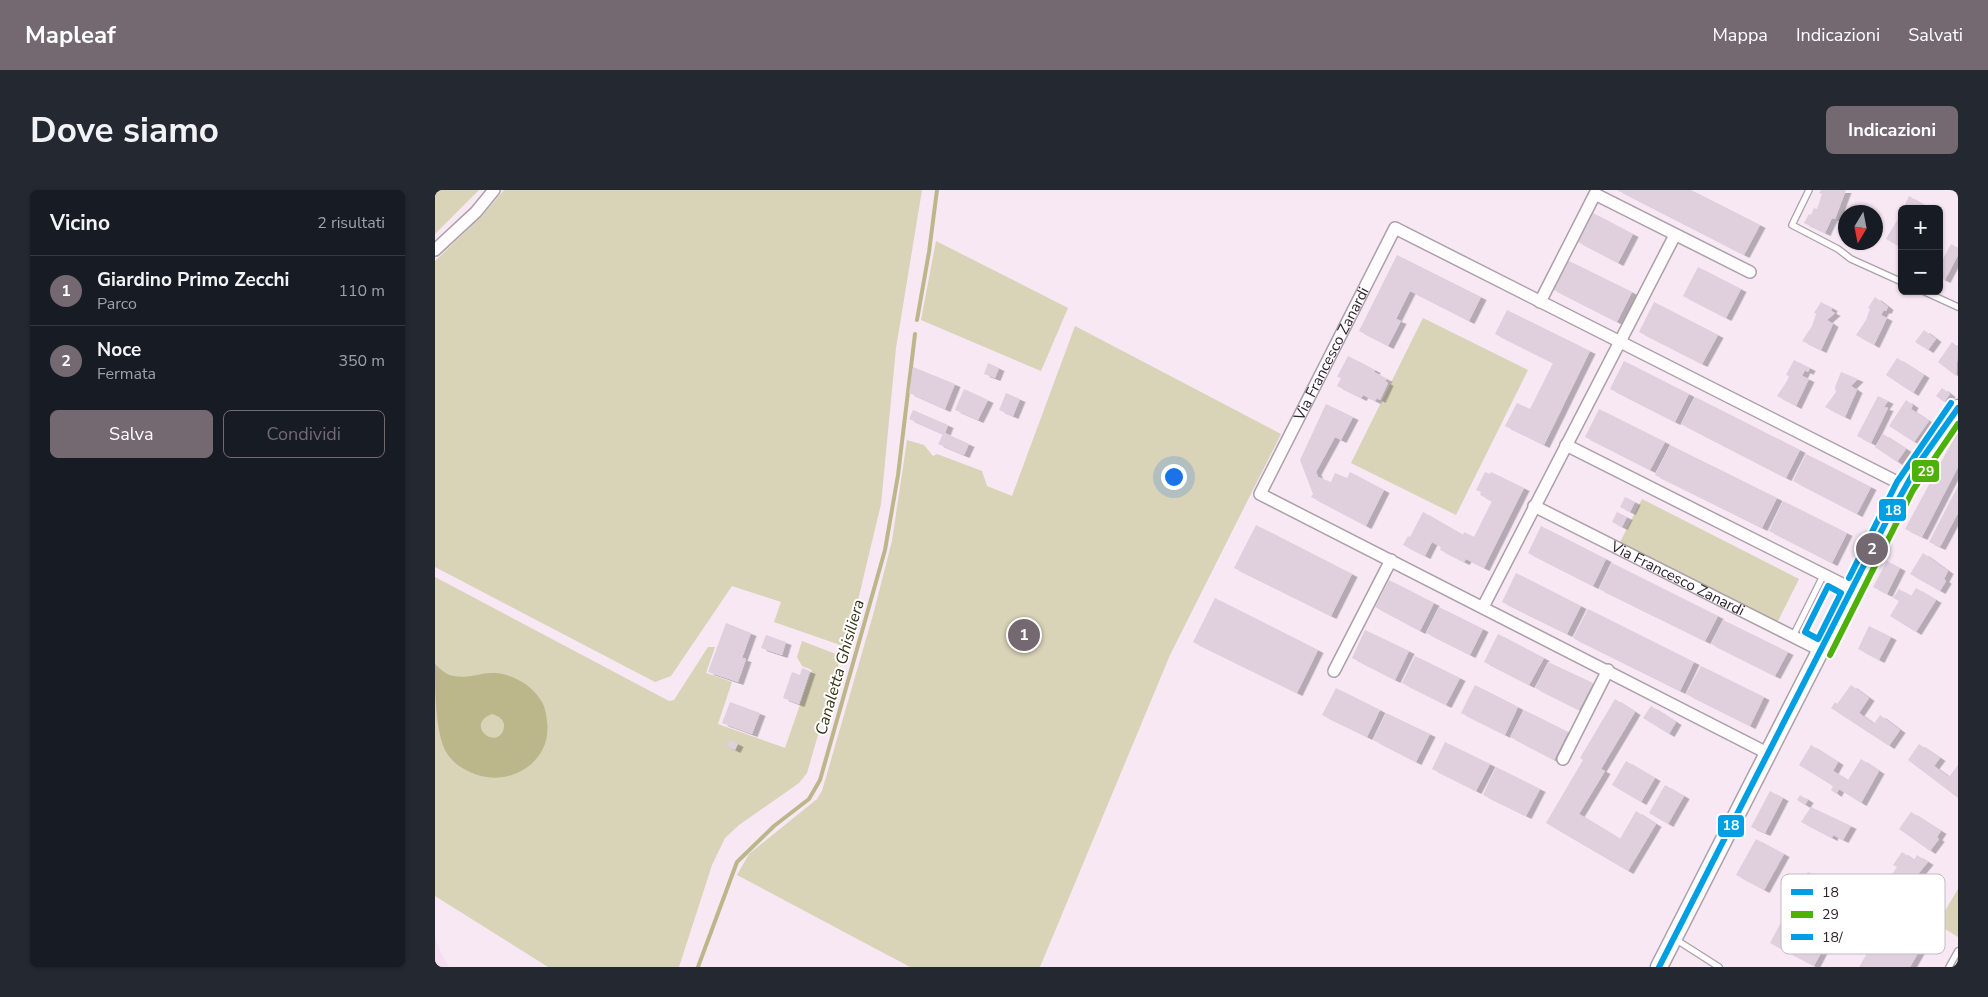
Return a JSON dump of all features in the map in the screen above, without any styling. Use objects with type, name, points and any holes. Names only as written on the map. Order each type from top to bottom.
[{"type":"street","points":[[435,250],[476,212],[494,190]]},
{"type":"street","points":[[1540,302],[1595,194],[1750,272]]},
{"type":"street","name":"Via Francesco Zanardi","points":[[1769,754],[1261,494],[1395,228],[1905,486]]},
{"type":"street","points":[[1483,606],[1675,235]]},
{"type":"street","points":[[1659,967],[1905,486],[1958,408]]},
{"type":"street","points":[[1566,445],[1853,588]]},
{"type":"street","name":"Via Francesco Zanardi","points":[[1534,506],[1822,651]]},
{"type":"street","points":[[1334,671],[1391,560]]},
{"type":"street","points":[[1563,759],[1608,670]]},
{"type":"lane","points":[[1809,190],[1792,225],[1838,249],[1851,259],[1898,280]]},
{"type":"lane","points":[[1932,295],[1958,307]]},
{"type":"lane","points":[[1793,636],[1824,574]]},
{"type":"lane","points":[[1674,938],[1719,967]]},
{"type":"lane","points":[[1949,967],[1958,951]]},
{"type":"shaded area","points":[[435,190],[479,190],[435,234]]},
{"type":"shaded area","points":[[504,190],[922,190],[896,348],[881,504],[853,621],[843,646],[774,622],[781,602],[732,586],[671,676],[655,682],[435,567],[435,261],[482,216]]},
{"type":"shaded area","points":[[936,241],[1068,308],[1041,371],[921,320]]},
{"type":"shaded area","points":[[1423,318],[1528,370],[1456,515],[1351,463]]},
{"type":"shaded area","points":[[1075,326],[1281,434],[1170,655],[1040,967],[910,967],[737,875],[749,854],[817,799],[822,791],[873,615],[892,541],[907,440],[924,445],[933,456],[937,454],[982,471],[987,486],[1012,496]]},
{"type":"shaded area","points":[[1642,499],[1799,579],[1776,625],[1619,544]]},
{"type":"shaded area","points":[[435,577],[669,701],[674,700],[708,647],[715,647],[706,673],[732,682],[718,724],[785,748],[812,670],[802,666],[797,657],[802,641],[841,656],[807,773],[799,783],[739,825],[725,838],[712,865],[679,967],[548,967],[435,896]]},
{"type":"shaded area","points":[[435,664],[441,670],[454,676],[501,674],[514,678],[532,689],[543,704],[547,721],[547,736],[543,749],[535,760],[525,769],[512,775],[498,778],[484,777],[470,772],[456,763],[445,750],[439,731],[436,708]],"holes":[[[492,714],[502,720],[504,728],[499,736],[494,738],[488,737],[481,729],[481,724],[484,718]]]},
{"type":"shaded area","points":[[1958,889],[1958,937],[1945,929],[1945,911]]},
{"type":"shaded area","points":[[435,938],[440,950],[449,967],[435,967]]},
{"type":"building","points":[[1617,190],[1691,190],[1760,225],[1744,255]]},
{"type":"building","points":[[1821,190],[1846,190],[1840,205],[1838,205],[1835,219],[1832,218],[1825,233],[1804,223],[1814,208],[1817,209],[1822,194],[1819,193]]},
{"type":"building","points":[[1909,196],[1924,205],[1905,205]]},
{"type":"building","points":[[1593,213],[1633,234],[1618,263],[1578,242]]},
{"type":"building","points":[[1898,219],[1898,246],[1886,239]]},
{"type":"building","points":[[1951,244],[1958,248],[1958,255],[1945,280],[1943,279],[1943,259]]},
{"type":"building","points":[[1397,255],[1481,297],[1469,321],[1410,291],[1396,319],[1401,321],[1388,346],[1359,331]]},
{"type":"building","points":[[1567,260],[1632,292],[1617,322],[1552,289]]},
{"type":"building","points":[[1698,267],[1741,289],[1726,318],[1683,296]]},
{"type":"building","points":[[1875,297],[1888,307],[1881,315],[1887,318],[1874,345],[1856,335],[1866,320],[1870,309],[1868,308]]},
{"type":"building","points":[[1654,302],[1718,335],[1702,364],[1639,332]]},
{"type":"building","points":[[1821,302],[1832,308],[1831,311],[1835,313],[1827,320],[1833,324],[1821,350],[1802,341],[1812,326],[1816,314],[1814,313]]},
{"type":"building","points":[[1507,310],[1590,351],[1544,445],[1505,426],[1517,403],[1530,409],[1553,363],[1495,334]]},
{"type":"building","points":[[1924,330],[1936,339],[1928,350],[1915,342]]},
{"type":"building","points":[[1952,342],[1958,347],[1956,376],[1938,362]]},
{"type":"building","points":[[1348,356],[1375,370],[1374,372],[1387,379],[1385,381],[1388,383],[1380,400],[1377,398],[1375,401],[1363,395],[1361,398],[1337,386],[1341,378],[1337,377]]},
{"type":"building","points":[[1897,358],[1924,375],[1913,393],[1886,375]]},
{"type":"building","points":[[1794,360],[1810,368],[1808,372],[1805,370],[1802,376],[1809,379],[1796,406],[1777,396],[1787,381],[1789,376],[1786,375]]},
{"type":"building","points":[[1624,361],[1689,394],[1675,422],[1610,389]]},
{"type":"building","points":[[988,363],[999,368],[995,378],[984,374]]},
{"type":"building","points":[[913,367],[955,384],[945,409],[909,393]]},
{"type":"building","points":[[1841,372],[1858,379],[1851,386],[1857,390],[1845,417],[1825,407],[1836,392],[1835,387]]},
{"type":"building","points":[[1942,388],[1950,394],[1944,402],[1936,396]]},
{"type":"building","points":[[964,389],[988,400],[978,420],[955,410]]},
{"type":"building","points":[[1006,393],[1020,399],[1013,416],[999,410]]},
{"type":"building","points":[[1878,396],[1888,401],[1884,407],[1888,408],[1871,443],[1857,436]]},
{"type":"building","points":[[1695,397],[1800,450],[1786,478],[1681,424]]},
{"type":"building","points":[[1906,400],[1913,405],[1911,409],[1929,421],[1914,442],[1889,426]]},
{"type":"building","points":[[1326,404],[1353,417],[1341,440],[1335,437],[1316,472],[1318,477],[1331,482],[1335,473],[1347,478],[1350,472],[1384,490],[1366,526],[1311,497],[1313,494],[1300,460]]},
{"type":"building","points":[[1599,409],[1665,442],[1650,470],[1585,437]]},
{"type":"building","points":[[913,410],[948,425],[945,433],[969,444],[964,455],[938,444],[943,434],[909,419]]},
{"type":"building","points":[[1958,431],[1958,467],[1922,537],[1905,529]]},
{"type":"building","points":[[1883,434],[1906,449],[1897,462],[1875,447]]},
{"type":"building","points":[[1670,445],[1777,498],[1762,528],[1655,475]]},
{"type":"building","points":[[1806,454],[1871,487],[1857,514],[1793,481]]},
{"type":"building","points":[[1485,472],[1490,474],[1491,472],[1524,488],[1484,568],[1466,559],[1464,562],[1440,550],[1441,547],[1432,542],[1425,556],[1403,545],[1408,536],[1410,537],[1423,512],[1463,535],[1464,532],[1474,537],[1492,501],[1480,495],[1481,492],[1476,490]]},
{"type":"building","points":[[1958,486],[1958,513],[1940,547],[1929,542]]},
{"type":"building","points":[[1625,497],[1635,502],[1630,512],[1620,507]]},
{"type":"building","points":[[1783,501],[1847,533],[1832,563],[1769,531]]},
{"type":"building","points":[[1617,512],[1627,517],[1622,527],[1612,522]]},
{"type":"building","points":[[1256,525],[1352,574],[1331,616],[1234,568]]},
{"type":"building","points":[[1541,526],[1606,559],[1593,586],[1528,553]]},
{"type":"building","points":[[1923,553],[1948,571],[1944,579],[1946,581],[1940,591],[1910,574]]},
{"type":"building","points":[[1887,561],[1900,568],[1887,594],[1873,587]]},
{"type":"building","points":[[1612,563],[1718,616],[1705,641],[1599,589]]},
{"type":"building","points":[[1516,573],[1581,606],[1567,634],[1502,602]]},
{"type":"building","points":[[1389,580],[1434,603],[1420,631],[1375,607]]},
{"type":"building","points":[[1916,588],[1936,600],[1916,632],[1890,616],[1899,601],[1893,598],[1899,589],[1911,596]]},
{"type":"building","points":[[1215,598],[1318,650],[1297,693],[1193,642]]},
{"type":"building","points":[[1439,607],[1483,629],[1470,655],[1426,633]]},
{"type":"building","points":[[1588,609],[1694,662],[1680,691],[1573,638]]},
{"type":"building","points":[[1723,620],[1788,652],[1775,676],[1711,644]]},
{"type":"building","points":[[726,623],[751,633],[742,658],[746,659],[738,682],[708,672]]},
{"type":"building","points":[[1869,626],[1891,637],[1879,660],[1858,649]]},
{"type":"building","points":[[1365,630],[1409,651],[1395,680],[1352,658]]},
{"type":"building","points":[[1498,634],[1544,658],[1529,685],[1484,662]]},
{"type":"building","points":[[766,635],[786,642],[782,655],[761,648]]},
{"type":"building","points":[[1415,656],[1460,678],[1446,705],[1402,683]]},
{"type":"building","points":[[1548,662],[1593,683],[1579,710],[1535,688]]},
{"type":"building","points":[[1701,666],[1764,697],[1750,726],[1686,694]]},
{"type":"building","points":[[802,668],[810,671],[799,704],[783,698],[792,672],[800,675]]},
{"type":"building","points":[[1475,685],[1518,707],[1505,735],[1461,713]]},
{"type":"building","points":[[1851,685],[1869,698],[1859,713],[1874,724],[1880,715],[1900,730],[1889,746],[1831,708],[1835,702],[1837,704]]},
{"type":"building","points":[[1336,688],[1380,710],[1367,737],[1322,715]]},
{"type":"building","points":[[1615,699],[1635,712],[1601,769],[1605,771],[1579,814],[1620,839],[1636,811],[1656,824],[1628,871],[1546,823],[1583,760],[1580,758]]},
{"type":"building","points":[[730,702],[760,713],[752,734],[722,723]]},
{"type":"building","points":[[1651,706],[1676,722],[1669,734],[1643,718]]},
{"type":"building","points":[[1524,710],[1568,732],[1554,760],[1510,737]]},
{"type":"building","points":[[1386,713],[1430,734],[1416,762],[1373,740]]},
{"type":"building","points":[[730,740],[738,744],[735,750],[727,746]]},
{"type":"building","points":[[1445,742],[1490,764],[1476,791],[1432,769]]},
{"type":"building","points":[[1919,744],[1940,758],[1934,766],[1949,777],[1958,765],[1958,798],[1908,760]]},
{"type":"building","points":[[1811,745],[1838,762],[1833,771],[1848,780],[1861,759],[1879,771],[1861,803],[1839,789],[1836,794],[1831,790],[1833,786],[1799,765]]},
{"type":"building","points":[[1626,761],[1655,778],[1641,802],[1612,785]]},
{"type":"building","points":[[1496,767],[1540,789],[1526,816],[1483,795]]},
{"type":"building","points":[[1665,785],[1684,796],[1668,824],[1649,813]]},
{"type":"building","points":[[1770,791],[1783,798],[1765,833],[1751,827]]},
{"type":"building","points":[[1800,795],[1808,800],[1805,805],[1797,800]]},
{"type":"building","points":[[1811,807],[1851,826],[1843,840],[1833,835],[1832,838],[1801,822]]},
{"type":"building","points":[[1911,812],[1941,831],[1937,837],[1939,839],[1930,851],[1899,829]]},
{"type":"building","points":[[1756,839],[1784,854],[1764,890],[1736,875]]},
{"type":"building","points":[[1902,852],[1914,860],[1917,855],[1928,862],[1918,874],[1892,874],[1897,867],[1893,865]]},
{"type":"building","points":[[1781,922],[1781,949],[1770,943]]},
{"type":"building","points":[[1791,954],[1820,954],[1814,966]]},
{"type":"building","points":[[1867,954],[1917,954],[1910,967],[1859,967]]},
{"type":"waterway","name":"Canaletta Ghisiliera","points":[[917,320],[929,252],[937,190]]},
{"type":"waterway","name":"Canaletta Ghisiliera","points":[[698,967],[737,862],[774,826],[809,799],[820,780],[885,550],[898,475],[915,334]]},
{"type":"transit line","name":"18/","points":[[1849,578],[1897,482],[1951,403]]},
{"type":"transit line","name":"18","points":[[1659,967],[1887,520],[1919,463],[1958,408]]},
{"type":"transit line","name":"29","points":[[1830,655],[1913,490],[1958,424]]},
{"type":"transit line","name":"18/","points":[[1828,586],[1841,593],[1818,639],[1805,632],[1828,586]]},
{"type":"place","name":"Noce","points":[[1872,549]]},
{"type":"place","name":"Giardino Primo Zecchi","points":[[1024,635]]}]
